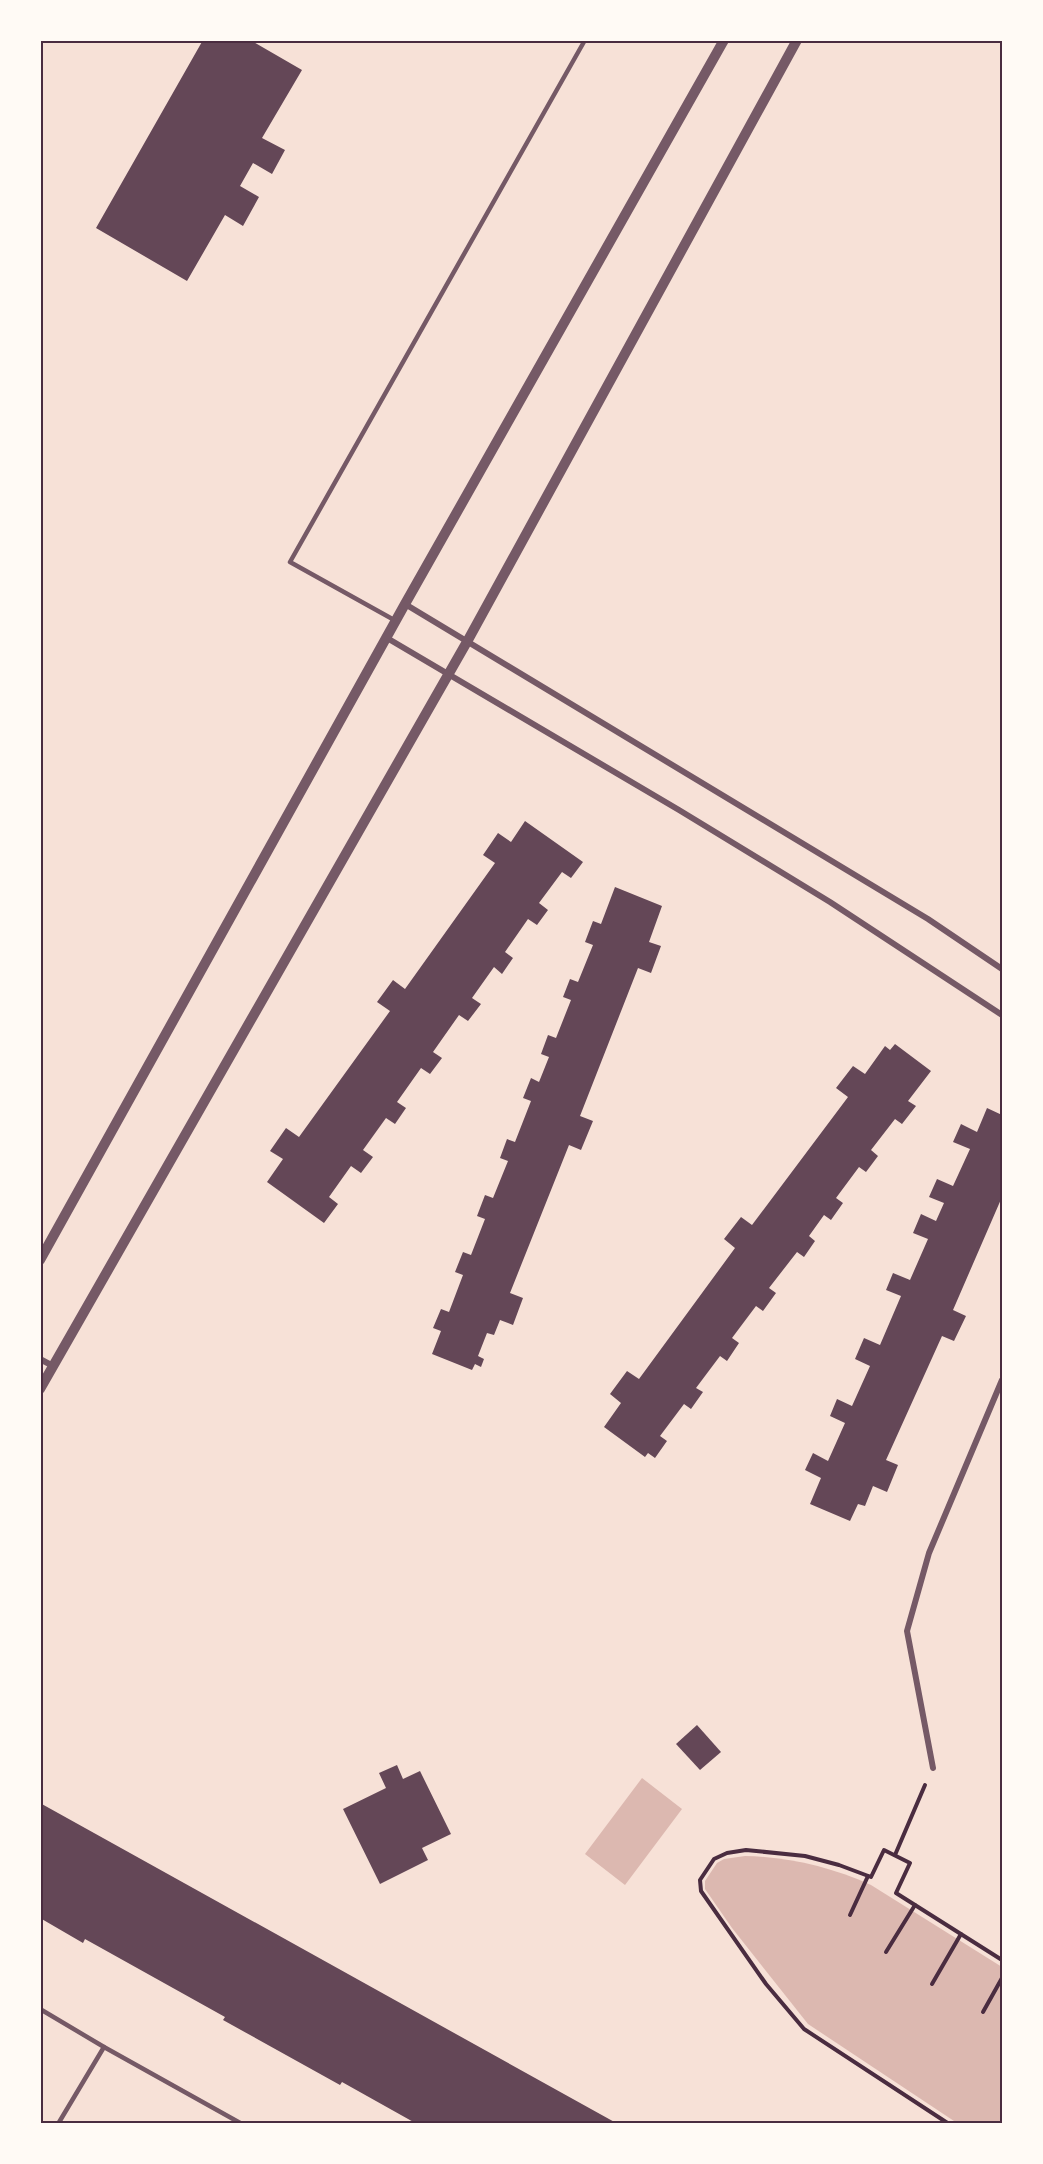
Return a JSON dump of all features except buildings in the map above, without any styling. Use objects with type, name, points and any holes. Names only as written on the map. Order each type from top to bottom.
[{"type":"street","points":[[40,1260],[405,604],[724,40]]},
{"type":"street","points":[[40,1389],[468,640],[797,40]]},
{"type":"street","points":[[405,604],[928,919],[1002,969]]},
{"type":"street","points":[[387,638],[830,902],[1002,1015]]},
{"type":"street","points":[[40,1359],[53,1366]]},
{"type":"street","points":[[933,1768],[907,1631],[928,1553],[1002,1380]]},
{"type":"lane","points":[[396,621],[290,562],[585,40]]},
{"type":"lane","points":[[40,2009],[242,2124]]},
{"type":"lane","points":[[58,2124],[104,2047]]},
{"type":"path","points":[[895,1855],[933,1768]]},
{"type":"path","points":[[949,2124],[804,2029],[766,1984],[701,1891],[700,1880],[714,1859],[727,1853],[746,1850],[805,1856],[871,1877],[884,1850],[910,1863],[896,1893],[1002,1960]]},
{"type":"path","points":[[850,1915],[868,1876]]},
{"type":"path","points":[[886,1952],[915,1905]]},
{"type":"path","points":[[932,1984],[961,1934]]},
{"type":"path","points":[[983,2012],[1002,1978]]},
{"type":"shaded area","points":[[642,1778],[682,1809],[625,1885],[585,1854]]},
{"type":"shaded area","points":[[745,1856],[778,1858],[810,1864],[871,1885],[1002,1967],[1002,2123],[957,2123],[808,2024],[732,1928],[705,1889],[705,1881],[717,1863],[724,1859]]}]
